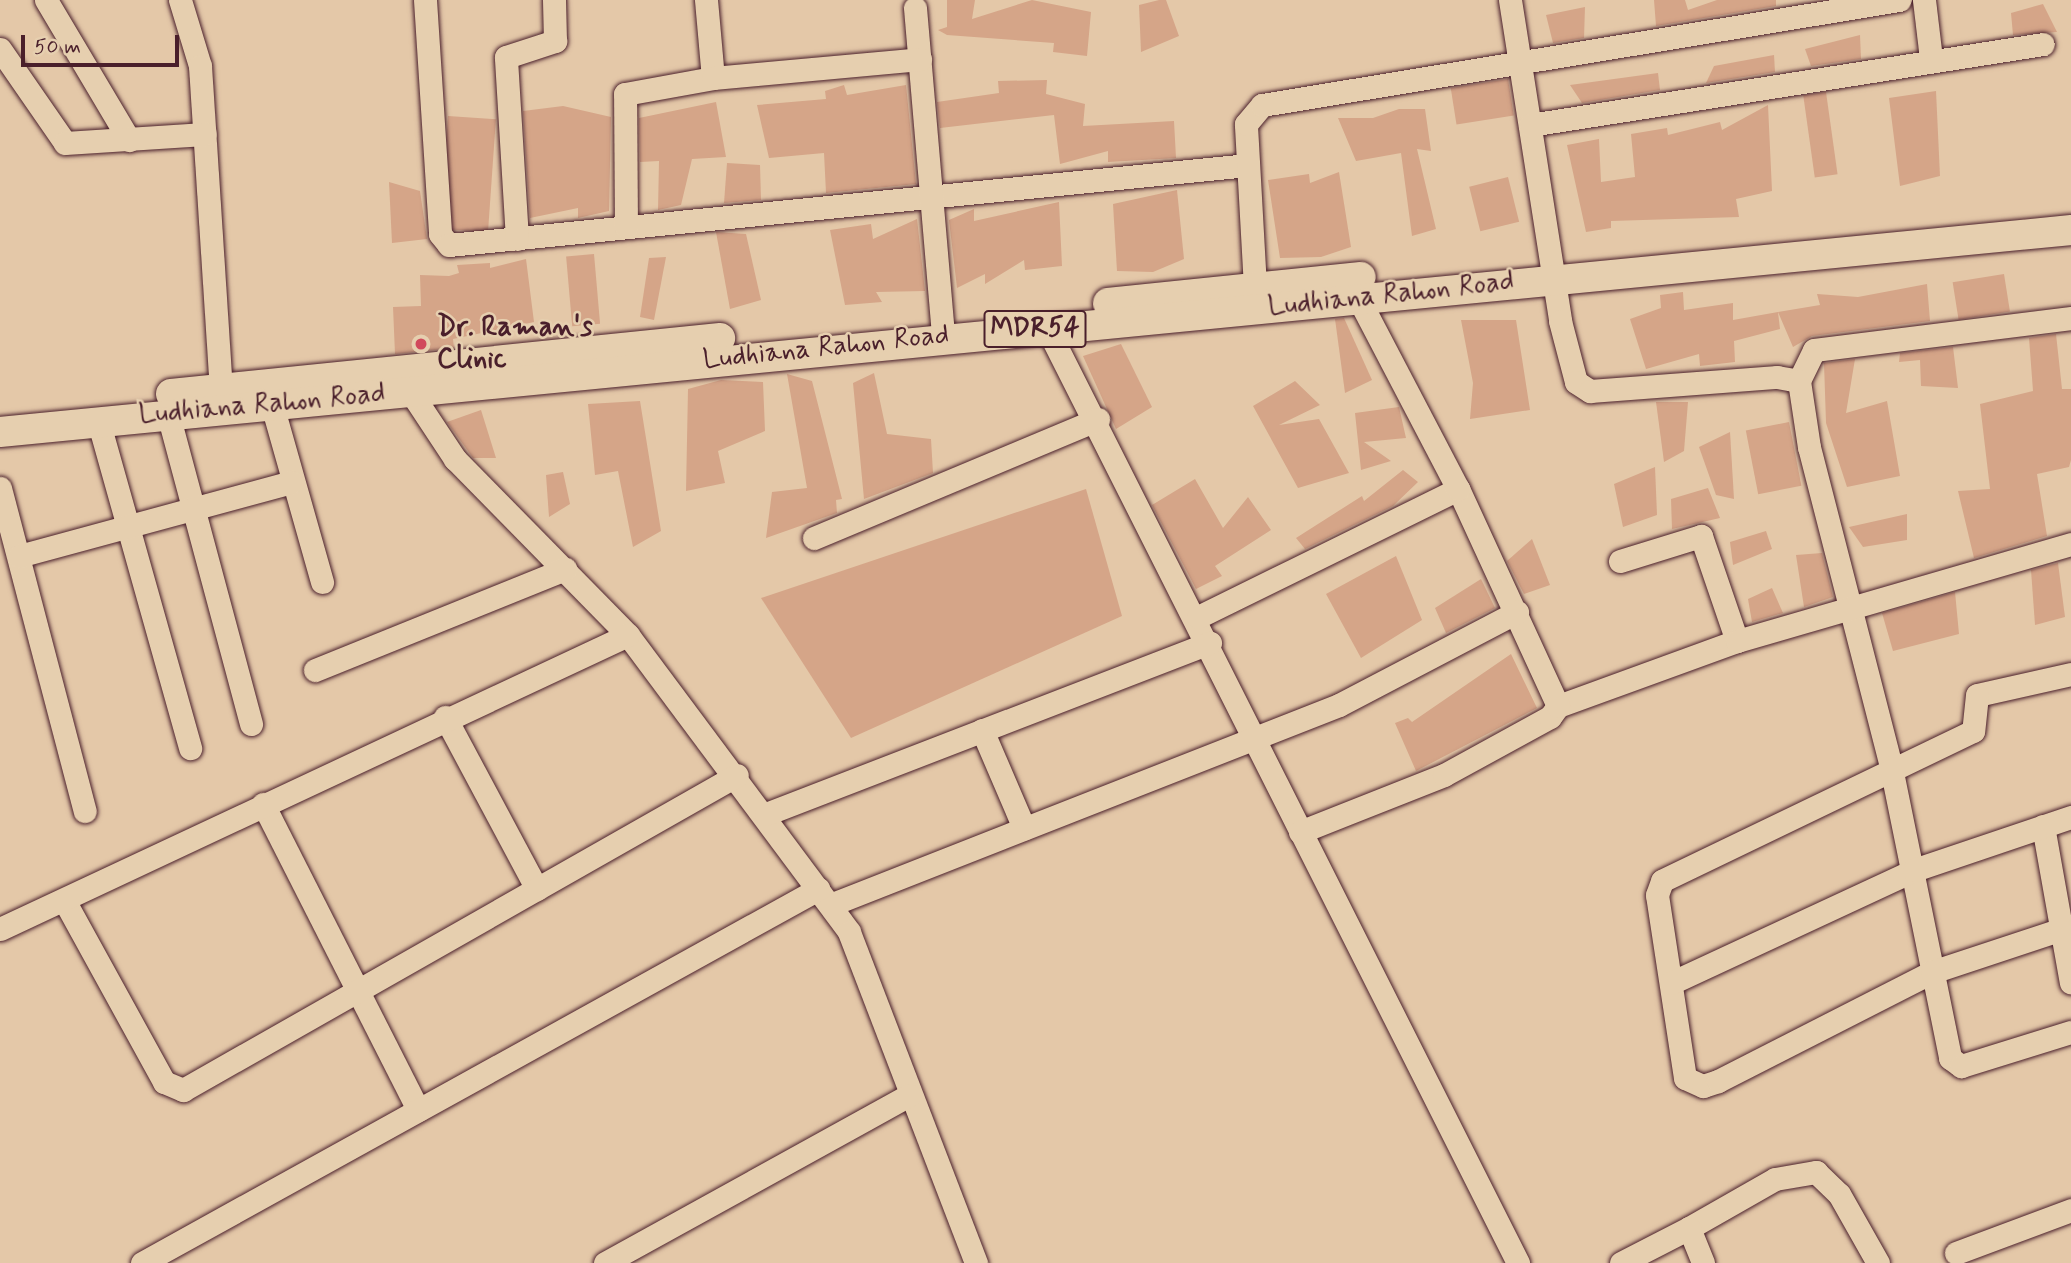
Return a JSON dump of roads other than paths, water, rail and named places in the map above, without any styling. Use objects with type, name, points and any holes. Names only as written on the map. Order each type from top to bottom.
[{"type":"main road","name":"Ludhiana Rahon Road","points":[[943,326],[1047,328],[1358,298],[1553,269],[2071,211]]},
{"type":"main road","name":"Ludhiana Rahon Road","points":[[0,412],[221,400],[943,326],[1255,287],[1553,269],[2071,230]]},
{"type":"main road","name":"Ludhiana Rahon Road","points":[[0,432],[168,414],[221,400],[272,405],[408,380]]},
{"type":"street","points":[[46,0],[129,140]]},
{"type":"street","points":[[180,0],[200,66],[221,400]]},
{"type":"street","points":[[425,0],[440,234],[456,246],[1248,165]]},
{"type":"street","points":[[517,239],[505,64],[511,51],[555,41],[554,0]]},
{"type":"street","points":[[706,0],[713,78]]},
{"type":"street","points":[[1510,0],[1570,363],[1582,389],[1777,377],[1799,381]]},
{"type":"street","points":[[1255,287],[1246,124],[1262,105],[1521,66],[1899,0]]},
{"type":"street","points":[[1924,0],[1931,59]]},
{"type":"street","points":[[915,8],[943,326]]},
{"type":"street","points":[[1530,125],[1931,59],[2043,44]]},
{"type":"street","points":[[0,49],[56,137],[74,145],[205,134]]},
{"type":"street","points":[[626,227],[625,94],[713,78],[920,60]]},
{"type":"street","points":[[1358,298],[1458,489],[1517,612],[1558,706]]},
{"type":"street","points":[[2071,318],[1814,350],[1799,381],[1809,447],[1891,767],[1914,870],[1932,972],[1954,1064],[2071,1032]]},
{"type":"street","points":[[1047,328],[1098,419],[1198,617],[1300,832],[1518,1263]]},
{"type":"street","points":[[408,380],[455,459],[628,635],[737,775],[849,932],[909,1095],[976,1263]]},
{"type":"street","points":[[272,405],[291,482],[321,582]]},
{"type":"street","points":[[168,414],[251,724]]},
{"type":"street","points":[[814,538],[1098,419]]},
{"type":"street","points":[[98,420],[124,524],[190,748]]},
{"type":"street","points":[[19,556],[193,505],[291,482]]},
{"type":"street","points":[[0,488],[5,520],[19,556],[85,811]]},
{"type":"street","points":[[1198,617],[1458,489]]},
{"type":"street","points":[[1620,561],[1700,536],[1737,641]]},
{"type":"street","points":[[1300,832],[1444,775],[1550,717],[1558,706],[1737,641],[2071,544]]},
{"type":"street","points":[[315,670],[565,569]]},
{"type":"street","points":[[142,1263],[418,1110],[824,897],[1024,828],[1377,687],[1517,612]]},
{"type":"street","points":[[0,929],[445,717],[628,635]]},
{"type":"street","points":[[766,814],[1209,643]]},
{"type":"street","points":[[2066,928],[1932,972],[1703,1086],[1685,1078],[1657,895],[1662,881],[1891,767],[1976,728],[1977,695],[2071,674]]},
{"type":"street","points":[[445,717],[537,889]]},
{"type":"street","points":[[982,730],[1024,828]]},
{"type":"street","points":[[64,900],[164,1082],[175,1089],[358,991],[737,775]]},
{"type":"street","points":[[263,804],[418,1110]]},
{"type":"street","points":[[1671,983],[1914,870],[2071,817]]},
{"type":"street","points":[[2043,826],[2066,928],[2071,984]]},
{"type":"street","points":[[605,1263],[909,1095]]},
{"type":"street","points":[[1621,1263],[1775,1179],[1816,1171],[1839,1194],[1878,1263]]},
{"type":"street","points":[[1956,1253],[2071,1210]]},
{"type":"street","points":[[1689,1228],[1703,1263]]},
{"type":"place","name":"Dr. Raman's Clinic","points":[[421,344]]}]
